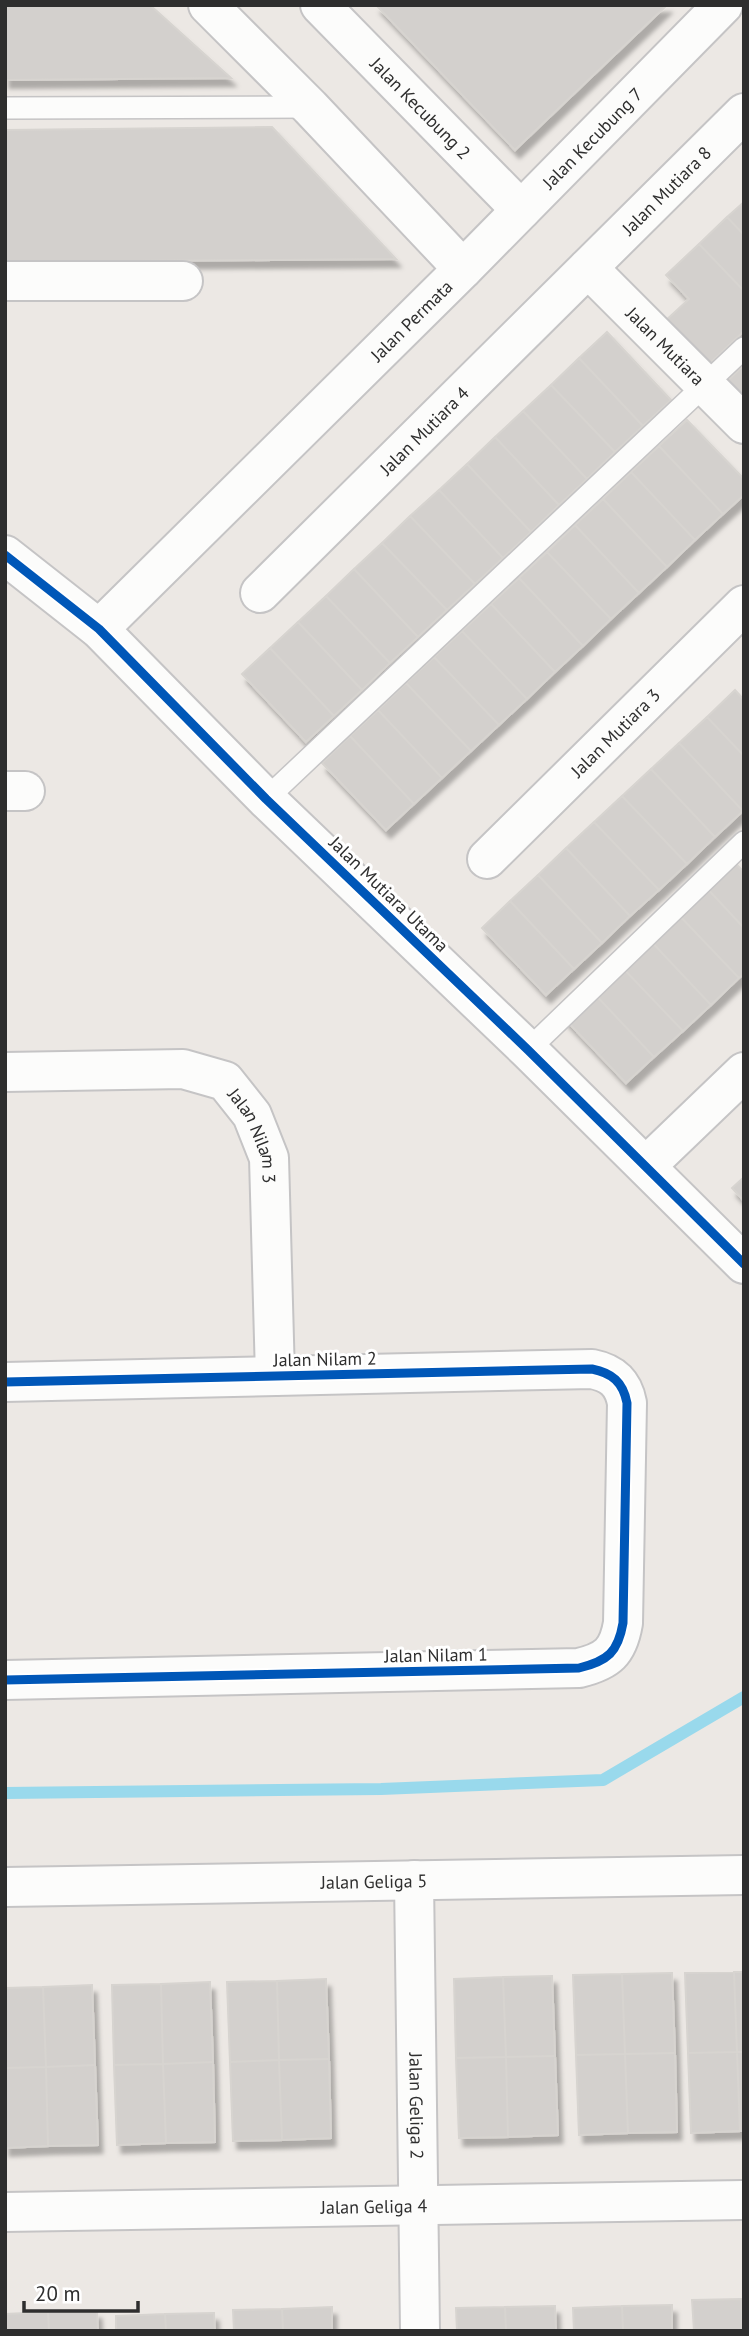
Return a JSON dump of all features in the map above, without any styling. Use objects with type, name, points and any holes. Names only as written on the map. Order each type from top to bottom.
[{"type":"street","name":"Jalan Permata","points":[[99,629],[463,269],[310,107],[208,5]]},
{"type":"street","name":"Jalan Kecubung 2","points":[[320,5],[521,210]]},
{"type":"street","name":"Jalan Kecubung 7","points":[[463,269],[723,5]]},
{"type":"street","name":"Jalan Mutiara 8","points":[[588,268],[744,113]]},
{"type":"street","name":"Jalan Mutiara","points":[[588,268],[744,424]]},
{"type":"street","name":"Jalan Mutiara 4","points":[[260,593],[588,268]]},
{"type":"street","points":[[5,281],[183,281]]},
{"type":"street","name":"Jalan Mutiara Utama","points":[[5,555],[99,629],[266,799],[528,1050],[744,1264]]},
{"type":"street","name":"Jalan Mutiara 3","points":[[487,859],[744,605]]},
{"type":"street","name":"Jalan Nilam 3","points":[[5,1072],[183,1069],[225,1081],[252,1115],[269,1158],[275,1376]]},
{"type":"street","points":[[646,1166],[744,1072]]},
{"type":"street","name":"Jalan Nilam 2","points":[[5,1382],[592,1369],[605,1372],[616,1379],[624,1390],[627,1403]]},
{"type":"street","name":"Jalan Nilam 1","points":[[5,1680],[579,1668],[596,1664],[610,1654],[620,1640],[624,1623],[627,1403]]},
{"type":"street","name":"Jalan Geliga 5","points":[[5,1886],[744,1875]]},
{"type":"street","name":"Jalan Geliga 2","points":[[414,1880],[420,2331]]},
{"type":"street","name":"Jalan Geliga 4","points":[[5,2213],[744,2200]]},
{"type":"lane","points":[[5,108],[310,107]]},
{"type":"lane","points":[[266,799],[744,348]]},
{"type":"lane","points":[[528,1050],[744,842]]},
{"type":"building","points":[[5,5],[150,5],[231,78],[5,80]]},
{"type":"building","points":[[376,5],[667,5],[515,150]]},
{"type":"building","points":[[272,127],[396,259],[5,262],[5,130]]},
{"type":"building","points":[[744,202],[744,235],[727,217]]},
{"type":"building","points":[[727,217],[744,235],[744,291],[699,244]]},
{"type":"building","points":[[699,244],[744,291],[744,331],[707,366],[664,322],[689,299],[666,275]]},
{"type":"building","points":[[607,332],[671,400],[643,426],[579,358]]},
{"type":"building","points":[[579,358],[643,426],[615,452],[551,385]]},
{"type":"building","points":[[744,365],[744,403],[725,383]]},
{"type":"building","points":[[551,385],[615,452],[587,479],[523,411]]},
{"type":"building","points":[[523,411],[587,479],[559,505],[495,437]]},
{"type":"building","points":[[687,420],[744,479],[744,495],[723,514],[659,446]]},
{"type":"building","points":[[495,437],[559,505],[531,532],[467,464]]},
{"type":"building","points":[[659,446],[723,514],[695,540],[631,472]]},
{"type":"building","points":[[467,464],[531,532],[503,558],[439,490]]},
{"type":"building","points":[[631,472],[695,540],[667,567],[603,499]]},
{"type":"building","points":[[439,490],[503,558],[475,584],[410,516]]},
{"type":"building","points":[[603,499],[667,567],[639,593],[575,525]]},
{"type":"building","points":[[410,516],[475,584],[447,610],[382,543]]},
{"type":"building","points":[[575,525],[639,593],[611,619],[547,552]]},
{"type":"building","points":[[382,543],[447,610],[418,637],[354,569]]},
{"type":"building","points":[[547,552],[611,619],[583,646],[519,578]]},
{"type":"building","points":[[354,569],[418,637],[390,663],[326,596]]},
{"type":"building","points":[[519,578],[583,646],[555,672],[491,604]]},
{"type":"building","points":[[326,596],[390,663],[362,690],[298,622]]},
{"type":"building","points":[[491,604],[555,672],[527,699],[462,631]]},
{"type":"building","points":[[298,622],[362,690],[334,716],[270,648]]},
{"type":"building","points":[[462,631],[527,699],[499,725],[434,657]]},
{"type":"building","points":[[270,648],[334,716],[306,742],[242,674]]},
{"type":"building","points":[[434,657],[499,725],[471,751],[406,683]]},
{"type":"building","points":[[406,683],[471,751],[442,778],[378,710]]},
{"type":"building","points":[[735,690],[744,700],[744,756],[707,717]]},
{"type":"building","points":[[378,710],[442,778],[414,804],[350,736]]},
{"type":"building","points":[[707,717],[744,756],[743,811],[679,743]]},
{"type":"building","points":[[350,736],[414,804],[386,830],[322,763]]},
{"type":"building","points":[[679,743],[743,811],[715,837],[651,769]]},
{"type":"building","points":[[651,769],[715,837],[687,864],[622,796]]},
{"type":"building","points":[[622,796],[687,864],[659,890],[594,822]]},
{"type":"building","points":[[594,822],[659,890],[630,916],[566,848]]},
{"type":"building","points":[[566,848],[630,916],[602,943],[538,875]]},
{"type":"building","points":[[730,858],[744,872],[744,928],[703,884]]},
{"type":"building","points":[[538,875],[602,943],[574,969],[510,901]]},
{"type":"building","points":[[703,884],[744,928],[744,974],[739,978],[675,911]]},
{"type":"building","points":[[510,901],[574,969],[546,995],[482,928]]},
{"type":"building","points":[[675,911],[739,978],[711,1005],[646,936]]},
{"type":"building","points":[[646,936],[711,1005],[683,1031],[618,963]]},
{"type":"building","points":[[618,963],[683,1031],[654,1057],[590,989]]},
{"type":"building","points":[[590,989],[654,1057],[626,1083],[562,1016]]},
{"type":"building","points":[[744,1177],[744,1201],[732,1188]]},
{"type":"building","points":[[734,1972],[744,1972],[744,2052],[737,2052]]},
{"type":"building","points":[[734,1972],[737,2052],[688,2053],[685,1973]]},
{"type":"building","points":[[672,1973],[675,2053],[625,2054],[622,1974]]},
{"type":"building","points":[[622,1974],[625,2054],[576,2055],[573,1975]]},
{"type":"building","points":[[552,1976],[555,2056],[506,2057],[503,1977]]},
{"type":"building","points":[[503,1977],[506,2057],[456,2058],[454,1979]]},
{"type":"building","points":[[326,1979],[329,2059],[279,2060],[277,1981]]},
{"type":"building","points":[[277,1981],[279,2060],[230,2062],[227,1982]]},
{"type":"building","points":[[210,1982],[213,2062],[163,2064],[161,1984]]},
{"type":"building","points":[[161,1984],[163,2064],[114,2065],[112,1985]]},
{"type":"building","points":[[92,1985],[95,2065],[46,2067],[43,1987]]},
{"type":"building","points":[[43,1987],[46,2067],[5,2068],[5,1988]]},
{"type":"building","points":[[737,2052],[744,2052],[744,2131],[740,2131]]},
{"type":"building","points":[[737,2052],[740,2131],[691,2133],[688,2053]]},
{"type":"building","points":[[675,2053],[677,2132],[628,2133],[625,2054]]},
{"type":"building","points":[[625,2054],[628,2133],[579,2135],[576,2055]]},
{"type":"building","points":[[555,2056],[558,2135],[508,2137],[506,2057]]},
{"type":"building","points":[[506,2057],[508,2137],[459,2138],[456,2058]]},
{"type":"building","points":[[329,2059],[331,2138],[282,2140],[279,2060]]},
{"type":"building","points":[[279,2060],[282,2140],[233,2141],[230,2062]]},
{"type":"building","points":[[213,2062],[215,2142],[166,2143],[163,2064]]},
{"type":"building","points":[[163,2064],[166,2143],[117,2145],[114,2065]]},
{"type":"building","points":[[95,2065],[98,2145],[48,2146],[46,2067]]},
{"type":"building","points":[[46,2067],[48,2146],[5,2148],[5,2068]]},
{"type":"building","points":[[741,2299],[743,2331],[694,2331],[692,2300]]},
{"type":"building","points":[[672,2305],[672,2331],[623,2331],[622,2306]]},
{"type":"building","points":[[555,2306],[556,2331],[506,2331],[505,2307]]},
{"type":"building","points":[[622,2306],[623,2331],[574,2331],[573,2308]]},
{"type":"building","points":[[332,2307],[332,2331],[283,2331],[282,2309]]},
{"type":"building","points":[[505,2307],[506,2331],[457,2331],[456,2308]]},
{"type":"building","points":[[282,2309],[283,2331],[234,2331],[233,2310]]},
{"type":"building","points":[[97,2311],[98,2331],[49,2331],[48,2312]]},
{"type":"building","points":[[48,2312],[49,2331],[5,2331],[5,2314]]},
{"type":"building","points":[[214,2313],[215,2331],[166,2331],[165,2314]]},
{"type":"building","points":[[165,2314],[166,2331],[116,2331],[116,2316]]},
{"type":"waterway","points":[[5,1793],[381,1789],[603,1780],[744,1697]]},
{"type":"cycle path","points":[[5,555],[99,629],[266,799],[528,1050],[744,1264]]},
{"type":"cycle path","points":[[5,1382],[592,1369],[616,1380],[623,1389],[627,1403],[623,1623],[615,1648],[597,1662],[579,1668],[5,1680]]}]
